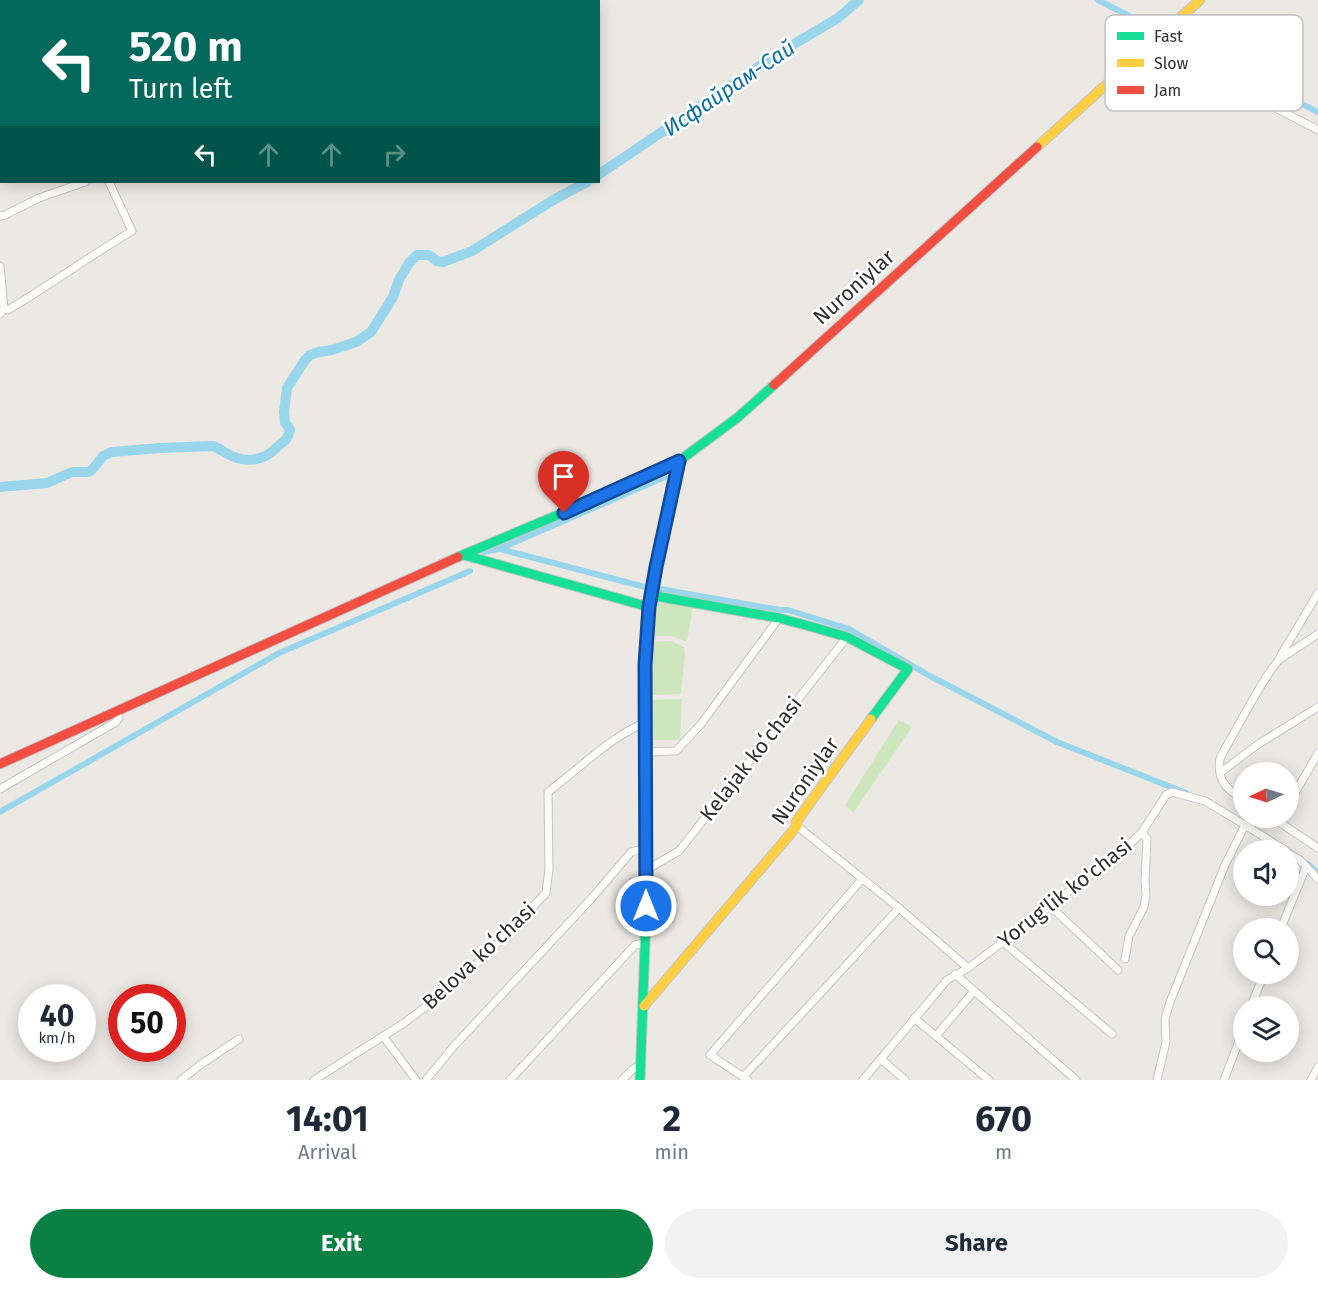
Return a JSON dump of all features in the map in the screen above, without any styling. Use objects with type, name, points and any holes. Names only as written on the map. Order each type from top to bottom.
[{"type":"main road","name":"Nuroniylar","points":[[1183,15],[1200,0]]},
{"type":"main road","name":"Nuroniylar","points":[[0,764],[679,461],[736,418],[1105,85]]},
{"type":"main road","points":[[640,1080],[644,1006],[646,870],[645,665],[650,595],[679,461]]},
{"type":"main road","points":[[464,555],[649,607]]},
{"type":"main road","name":"Nuroniylar","points":[[644,1006],[797,826],[796,822],[908,669],[847,637],[779,618],[650,595]]},
{"type":"street","points":[[1282,111],[1318,130]]},
{"type":"street","points":[[0,223],[3,215],[39,198],[81,183]]},
{"type":"street","points":[[0,266],[2,312],[132,231],[109,183]]},
{"type":"street","points":[[1280,659],[1318,593]]},
{"type":"street","points":[[646,752],[676,751],[701,724],[779,618]]},
{"type":"street","points":[[1233,794],[1224,784],[1220,759],[1272,669],[1280,659],[1318,634]]},
{"type":"street","name":"Kelajak koʻchasi","points":[[646,870],[679,851],[847,637]]},
{"type":"street","points":[[1221,772],[1257,745],[1318,707]]},
{"type":"street","points":[[0,789],[116,722],[119,718],[116,711]]},
{"type":"street","name":"Belova koʻchasi","points":[[314,1080],[404,1023],[432,1002],[482,959],[546,893],[549,869],[548,792],[631,728],[646,722]]},
{"type":"street","points":[[1299,786],[1318,753]]},
{"type":"street","name":"Yorug'lik ko'chasi","points":[[863,1080],[947,980],[968,968],[1127,847],[1142,832],[1166,795],[1172,792],[1205,801],[1233,818]]},
{"type":"street","points":[[797,826],[968,968]]},
{"type":"street","points":[[1157,1080],[1166,1042],[1165,1019],[1170,1002],[1225,865],[1244,828]]},
{"type":"street","name":"Yorug'lik ko'chasi","points":[[1250,828],[1268,840]]},
{"type":"street","points":[[1290,828],[1318,848]]},
{"type":"street","points":[[1125,959],[1129,936],[1144,907],[1146,895],[1147,839],[1142,832]]},
{"type":"street","points":[[426,1080],[454,1046],[631,852],[646,848]]},
{"type":"street","name":"Yorug'lik ko'chasi","points":[[1299,859],[1318,879]]},
{"type":"street","points":[[1285,918],[1306,867]]},
{"type":"street","points":[[862,879],[710,1055],[746,1078],[898,908]]},
{"type":"street","points":[[1050,906],[1118,970]]},
{"type":"street","points":[[1003,942],[1112,1034]]},
{"type":"street","points":[[510,1080],[635,945],[645,943]]},
{"type":"street","points":[[955,974],[1076,1080]]},
{"type":"street","points":[[936,1036],[974,991]]},
{"type":"street","points":[[914,1018],[989,1080]]},
{"type":"street","points":[[383,1036],[416,1080]]},
{"type":"street","points":[[181,1080],[239,1040]]},
{"type":"street","points":[[1224,1080],[1233,1057]]},
{"type":"street","points":[[881,1059],[905,1080]]},
{"type":"street","points":[[622,1080],[633,1069],[641,1065]]},
{"type":"street","points":[[1311,1080],[1318,1067]]},
{"type":"green space","points":[[657,600],[693,605],[687,642],[671,636],[655,636]]},
{"type":"green space","points":[[671,641],[684,647],[681,694],[651,695],[654,642]]},
{"type":"green space","points":[[682,699],[680,740],[652,740],[651,700]]},
{"type":"green space","points":[[899,720],[912,727],[853,813],[845,805]]},
{"type":"waterway","name":"Исфайрам-Сай","points":[[600,174],[779,53],[838,18],[859,0]]},
{"type":"waterway","points":[[1098,0],[1127,15]]},
{"type":"waterway","points":[[1303,104],[1318,112]]},
{"type":"waterway","name":"Исфайрам-Сай","points":[[0,487],[47,483],[72,472],[88,472],[103,456],[112,452],[213,446],[245,460],[264,457],[288,437],[290,430],[285,422],[284,412],[287,388],[305,360],[310,355],[356,342],[371,332],[393,297],[399,280],[409,263],[417,255],[429,255],[443,262],[472,251],[555,199],[585,183]]},
{"type":"waterway","points":[[484,552],[499,549],[665,477]]},
{"type":"waterway","points":[[500,549],[645,587]]},
{"type":"waterway","points":[[0,812],[279,653],[470,571]]},
{"type":"waterway","points":[[660,589],[788,610],[849,629],[930,676],[1057,742],[1186,793]]},
{"type":"waterway","points":[[1308,864],[1318,873]]},
{"type":"traffic: fast","points":[[458,557],[603,496],[679,461],[737,418],[774,385]]},
{"type":"traffic: fast","points":[[464,555],[649,607]]},
{"type":"traffic: fast","points":[[650,595],[779,618],[809,626],[847,637],[908,669],[871,719]]},
{"type":"traffic: fast","points":[[640,1080],[645,943],[645,823]]},
{"type":"traffic: slow","points":[[1183,15],[1200,0]]},
{"type":"traffic: slow","points":[[1037,147],[1105,86]]},
{"type":"traffic: slow","points":[[645,823],[645,688],[649,608],[658,553],[679,461]]},
{"type":"traffic: slow","points":[[644,1006],[797,826],[796,822],[871,719]]},
{"type":"traffic: jam","points":[[774,385],[1037,147]]},
{"type":"traffic: jam","points":[[0,764],[458,557]]},
{"type":"route","points":[[564,513],[679,461],[649,607],[645,665],[646,906]]}]
